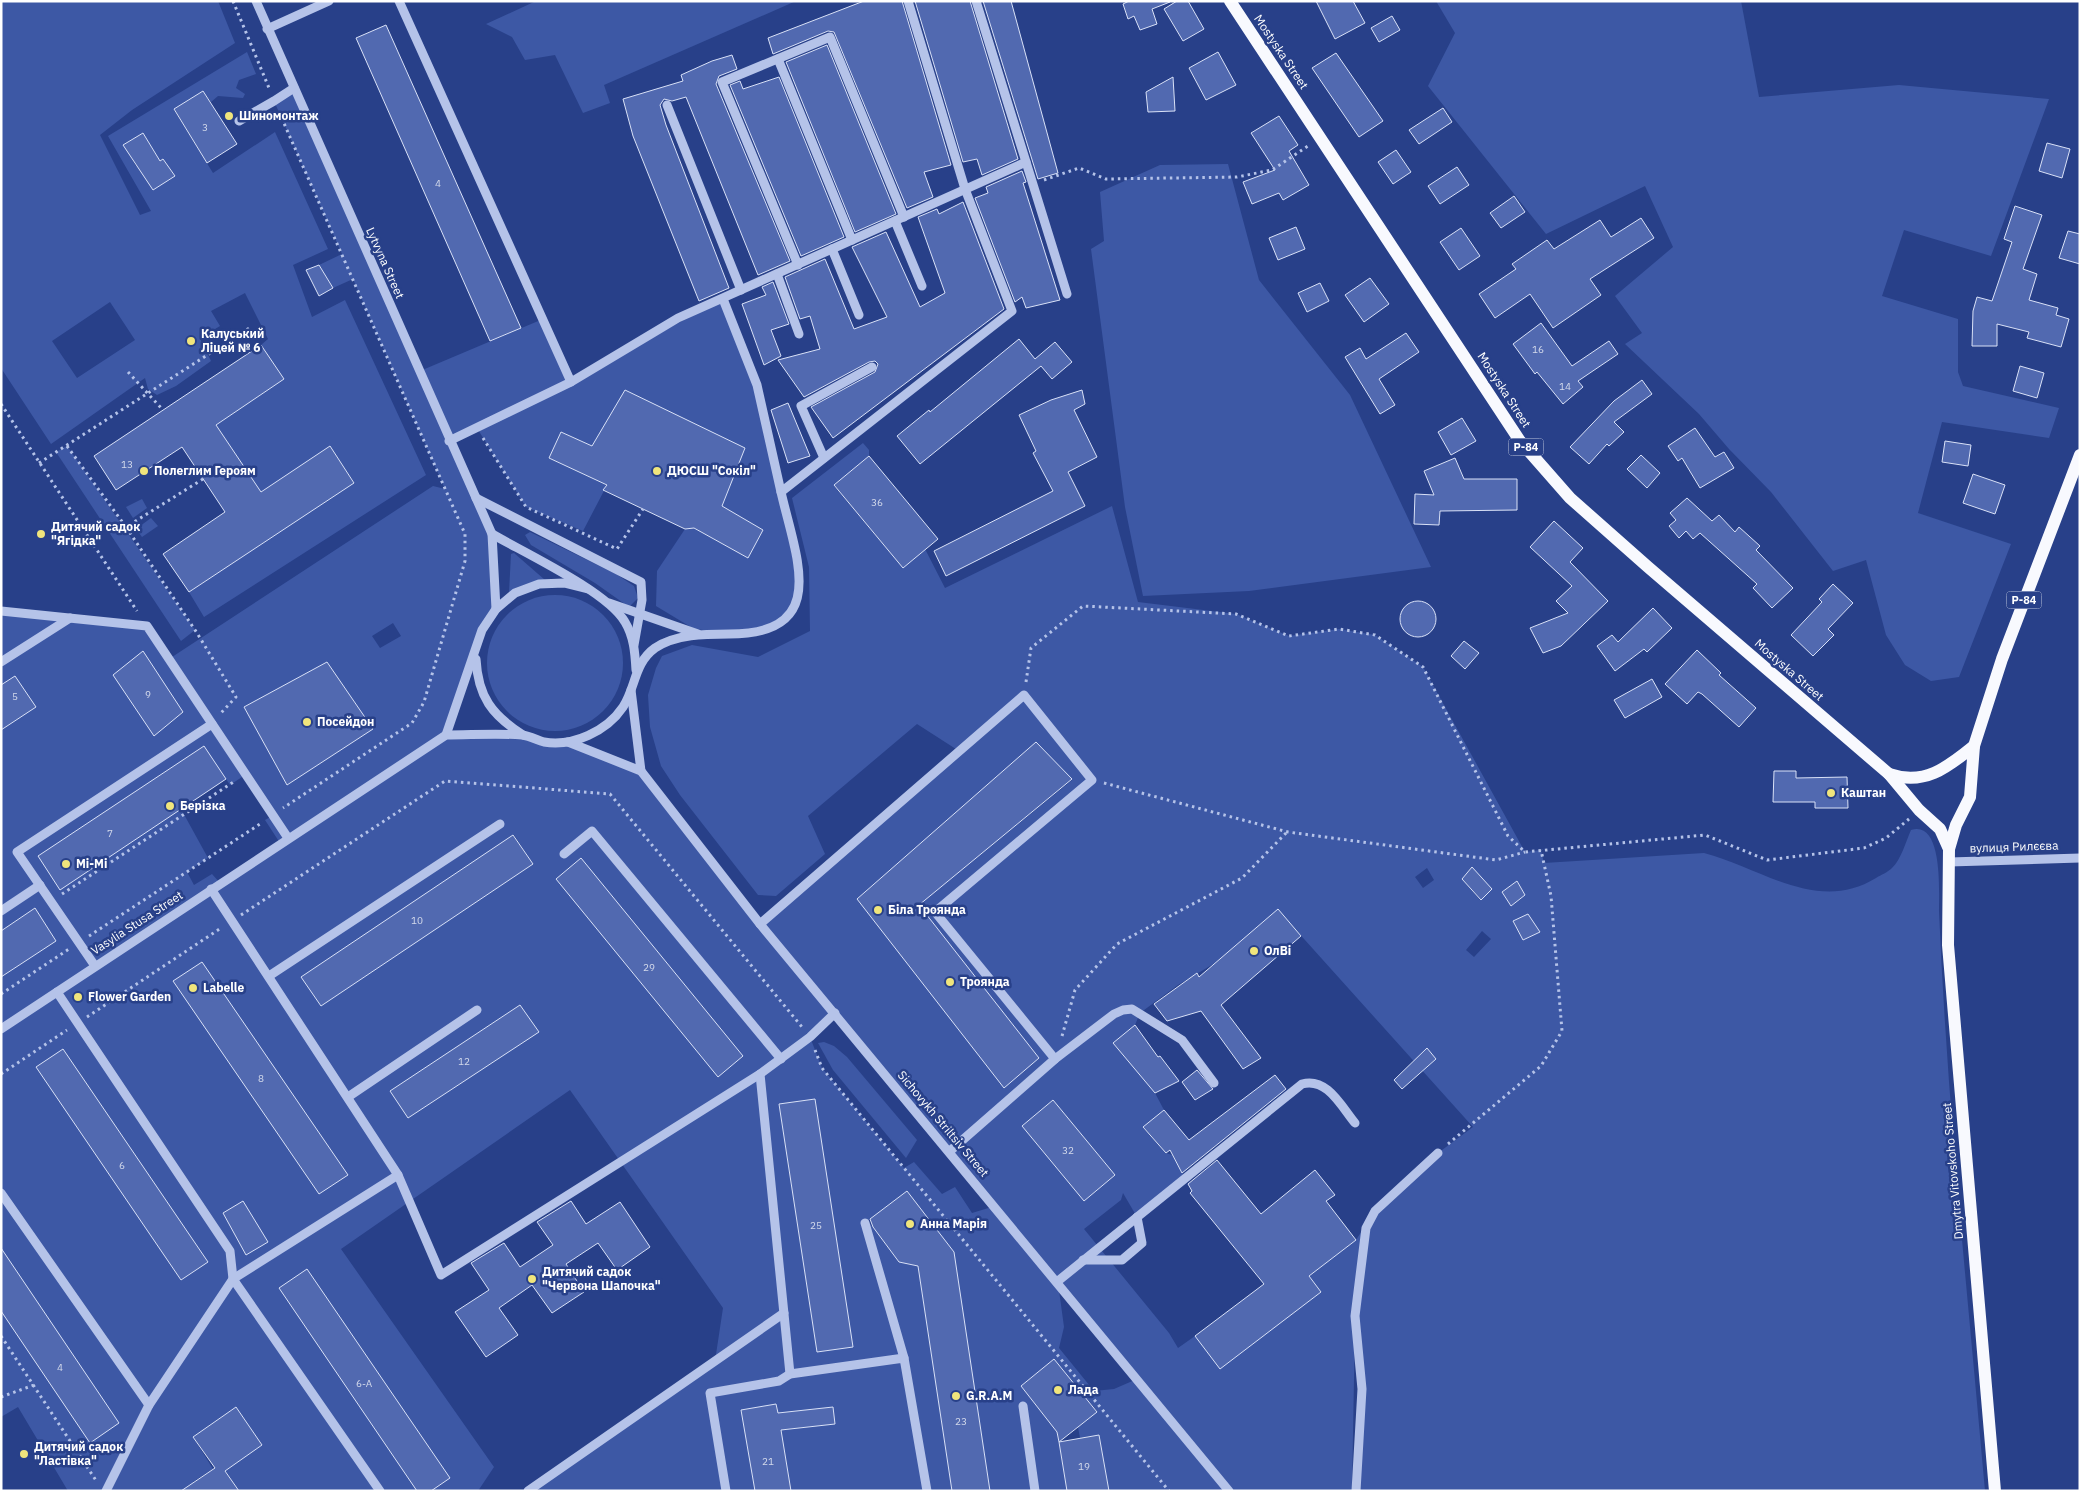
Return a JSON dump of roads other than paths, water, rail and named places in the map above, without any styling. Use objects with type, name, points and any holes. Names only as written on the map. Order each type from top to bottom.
[{"type":"main road","name":"Mostyska Street","points":[[1230,1],[1322,137],[1520,441],[1570,498],[1888,774],[1922,813],[1940,829],[1949,849]]},
{"type":"main road","name":"Р-84","points":[[1974,746],[2002,659],[2080,455]]},
{"type":"main road","points":[[1888,774],[1901,778],[1926,776],[1946,766],[1974,746]]},
{"type":"main road","points":[[1949,849],[1956,825],[1967,807],[1972,786],[1974,746]]},
{"type":"main road","points":[[1946,766],[1964,770],[1972,786]]},
{"type":"main road","points":[[1926,776],[1921,782],[1915,797],[1922,813],[1946,821],[1962,815]]},
{"type":"main road","name":"Dmytra Vitovskoho Street","points":[[1949,849],[1948,945],[1995,1491]]},
{"type":"street","name":"Lytvyna Street","points":[[256,1],[492,534],[496,609]]},
{"type":"street","points":[[268,29],[329,1]]},
{"type":"street","points":[[399,1],[571,382]]},
{"type":"street","points":[[781,492],[1012,311],[965,189],[908,1]]},
{"type":"street","points":[[976,1],[1067,294]]},
{"type":"street","points":[[798,265],[722,82],[830,37],[904,217]]},
{"type":"street","points":[[778,59],[852,240]]},
{"type":"street","points":[[239,120],[294,88]]},
{"type":"street","points":[[667,104],[741,290]]},
{"type":"street","points":[[450,441],[571,382],[678,318],[1026,162]]},
{"type":"street","points":[[895,221],[922,286]]},
{"type":"street","points":[[832,249],[859,315]]},
{"type":"street","points":[[777,274],[799,334]]},
{"type":"street","points":[[636,670],[655,649],[698,634],[738,634],[768,629],[785,621],[796,608],[799,596],[798,569],[757,385],[722,298]]},
{"type":"street","points":[[824,458],[801,406],[872,367]]},
{"type":"street","points":[[476,498],[640,582],[640,613],[634,645],[636,670],[631,690],[622,708],[602,728],[590,735],[568,742],[545,742],[523,736],[446,736],[476,654],[482,630],[496,609],[515,593],[539,584],[564,583],[588,589]]},
{"type":"street","points":[[492,534],[609,602],[698,634]]},
{"type":"street","points":[[609,602],[625,622],[634,645]]},
{"type":"street","points":[[1,611],[147,626],[288,838]]},
{"type":"street","points":[[1,662],[70,618]]},
{"type":"street","points":[[476,654],[477,679],[486,702],[502,722],[523,736]]},
{"type":"street","points":[[631,690],[640,771]]},
{"type":"street","points":[[760,924],[1024,695],[1092,780],[936,912],[1055,1059]]},
{"type":"street","points":[[95,966],[17,852],[212,724]]},
{"type":"street","name":"Vasylia Stusa Street","points":[[1,1029],[288,838],[446,736]]},
{"type":"street","name":"Sichovykh Striltsiv Street","points":[[568,742],[640,771],[760,924],[1058,1281],[1229,1491]]},
{"type":"street","points":[[269,976],[500,824]]},
{"type":"street","points":[[564,854],[592,831],[781,1059]]},
{"type":"street","name":"вулиця Рилєєва","points":[[1949,862],[2080,858]]},
{"type":"street","points":[[1,911],[40,885]]},
{"type":"street","points":[[211,889],[398,1175],[441,1275],[760,1074],[810,1036],[835,1013]]},
{"type":"street","points":[[57,992],[230,1251],[233,1279],[380,1491]]},
{"type":"street","points":[[348,1097],[477,1010]]},
{"type":"street","points":[[950,1151],[1055,1059],[1114,1014],[1123,1010],[1132,1010],[1182,1040],[1214,1084]]},
{"type":"street","points":[[760,1074],[790,1374]]},
{"type":"street","points":[[1058,1281],[1302,1084],[1313,1082],[1324,1086],[1355,1123]]},
{"type":"street","points":[[1356,1491],[1362,1389],[1355,1316],[1366,1228],[1375,1211],[1438,1153]]},
{"type":"street","points":[[106,1491],[149,1405],[233,1279],[398,1175]]},
{"type":"street","points":[[1,1192],[149,1405]]},
{"type":"street","points":[[1083,1260],[1122,1260],[1142,1243],[1137,1217]]},
{"type":"street","points":[[865,1223],[904,1358],[926,1491]]},
{"type":"street","points":[[528,1491],[784,1313]]},
{"type":"street","points":[[726,1491],[710,1393],[779,1381],[790,1374],[904,1358]]},
{"type":"street","points":[[1023,1406],[1035,1491]]},
{"type":"place","name":"Шиномонтаж","points":[[229,116]]},
{"type":"place","name":"Калуський Ліцей № 6","points":[[191,341]]},
{"type":"place","name":"Полеглим Героям","points":[[144,471]]},
{"type":"place","name":"ДЮСШ \"Сокіл\"","points":[[657,471]]},
{"type":"place","name":"Дитячий садок \"Ягідка\"","points":[[41,534]]},
{"type":"place","name":"Посейдон","points":[[307,722]]},
{"type":"place","name":"Каштан","points":[[1831,793]]},
{"type":"place","name":"Берізка","points":[[170,806]]},
{"type":"place","name":"Мі-Мі","points":[[66,864]]},
{"type":"place","name":"Біла Троянда","points":[[878,910]]},
{"type":"place","name":"ОлВі","points":[[1254,951]]},
{"type":"place","name":"Троянда","points":[[950,982]]},
{"type":"place","name":"Labelle","points":[[193,988]]},
{"type":"place","name":"Flower Garden","points":[[78,997]]},
{"type":"place","name":"Анна Марія","points":[[910,1224]]},
{"type":"place","name":"Дитячий садок \"Червона Шапочка\"","points":[[532,1279]]},
{"type":"place","name":"Лада","points":[[1058,1390]]},
{"type":"place","name":"G.R.A.M","points":[[956,1396]]},
{"type":"place","name":"Дитячий садок \"Ластівка\"","points":[[24,1454]]}]
